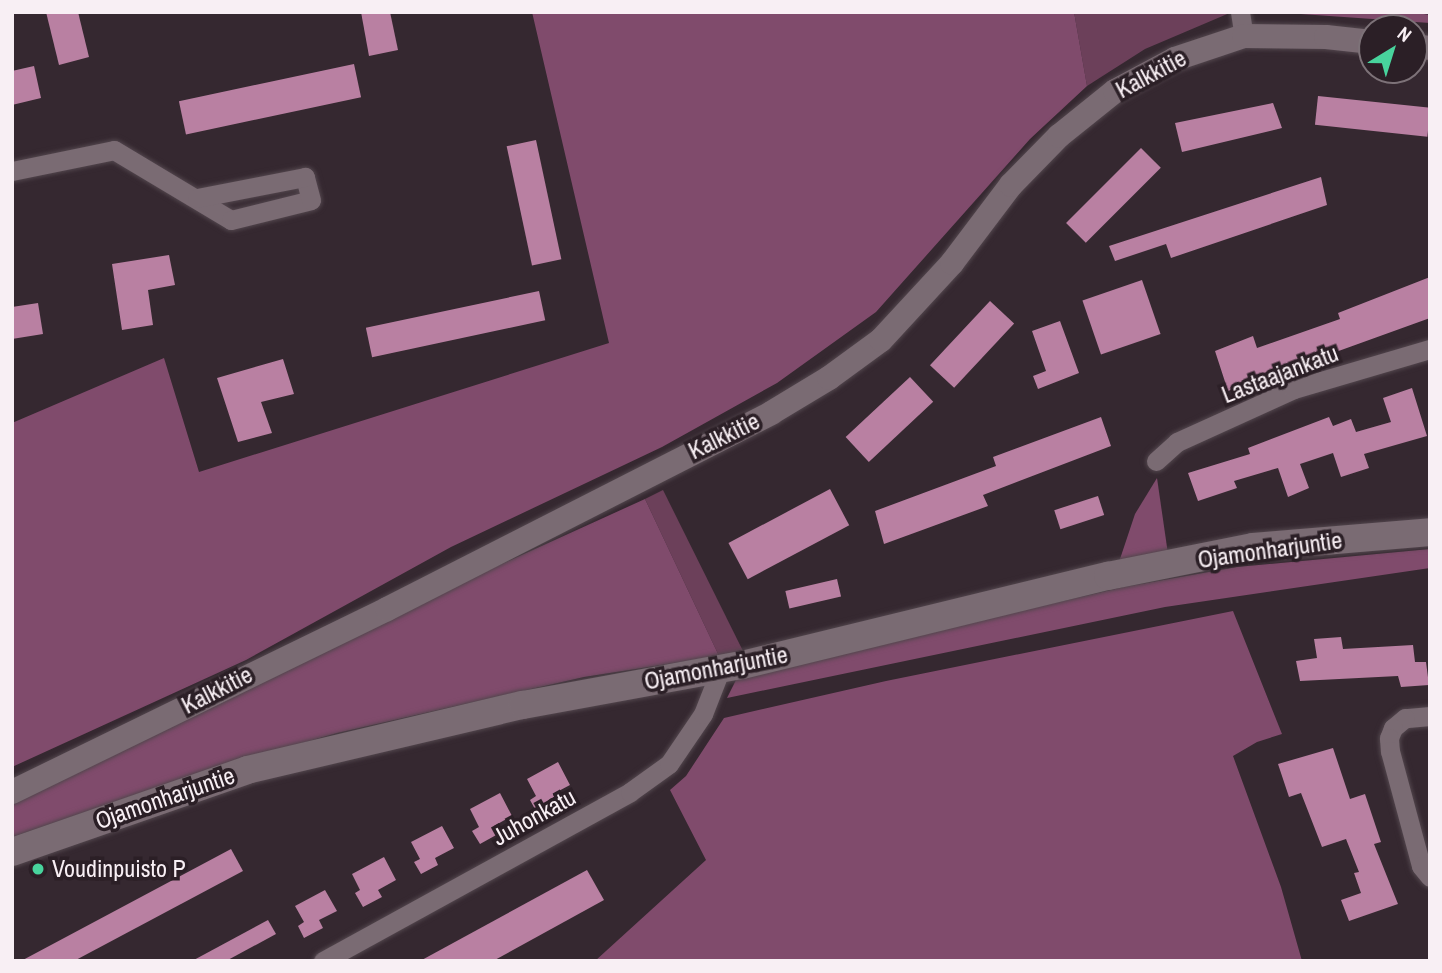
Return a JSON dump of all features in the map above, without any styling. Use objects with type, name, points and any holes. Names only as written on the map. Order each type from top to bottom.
[{"type":"main road","name":"Ojamonharjuntie","points":[[12,852],[247,770],[523,705],[721,668],[1108,576],[1252,547],[1430,532]]},
{"type":"street","name":"Kalkkitie","points":[[12,792],[422,591],[771,413],[829,378],[881,340],[952,263],[1011,185],[1059,136],[1115,91],[1242,24],[1358,40]]},
{"type":"street","points":[[12,171],[114,150],[231,220],[311,200],[305,177],[197,198]]},
{"type":"street","name":"Lastaajankatu","points":[[1156,461],[1177,442],[1294,389],[1430,349]]},
{"type":"street","name":"Juhonkatu","points":[[323,961],[631,792],[669,764],[703,714],[721,668]]},
{"type":"street","points":[[1430,716],[1405,718],[1393,728],[1390,751],[1421,866],[1430,877]]},
{"type":"shaded area","points":[[532,12],[1074,12],[1087,86],[1030,139],[876,312],[777,383],[662,447],[451,547],[246,660],[12,767],[12,423],[164,358],[199,472],[609,343]]},
{"type":"shaded area","points":[[1074,12],[1232,12],[1145,49],[1087,86]]},
{"type":"shaded area","points":[[1272,12],[1424,14],[1358,14],[1358,18]]},
{"type":"shaded area","points":[[1157,478],[1168,554],[1119,562],[1135,514]]},
{"type":"shaded area","points":[[663,490],[743,651],[719,656],[645,499]]},
{"type":"shaded area","points":[[645,499],[719,656],[584,677],[337,733],[208,770],[12,837],[12,803],[460,583]]},
{"type":"shaded area","points":[[1430,549],[1430,568],[1165,607],[727,698],[737,678],[756,671],[1124,587],[1237,567]]},
{"type":"shaded area","points":[[1233,611],[1282,734],[1257,742],[1233,756],[1281,887],[1302,961],[595,961],[706,860],[670,790],[686,776],[724,718],[886,681]]},
{"type":"building","points":[[46,12],[78,12],[89,57],[59,65]]},
{"type":"building","points":[[361,12],[390,12],[398,50],[369,56]]},
{"type":"building","points":[[354,64],[361,97],[186,134],[179,101]]},
{"type":"building","points":[[34,66],[41,98],[12,105],[12,71]]},
{"type":"building","points":[[1318,96],[1430,108],[1427,137],[1315,125]]},
{"type":"building","points":[[1273,103],[1282,128],[1182,152],[1175,123]]},
{"type":"building","points":[[536,140],[561,259],[532,266],[507,146]]},
{"type":"building","points":[[1141,148],[1161,168],[1086,243],[1066,223]]},
{"type":"building","points":[[1321,177],[1327,205],[1171,258],[1166,244],[1115,261],[1109,246]]},
{"type":"building","points":[[169,255],[175,285],[148,290],[153,325],[122,330],[112,264]]},
{"type":"building","points":[[1430,277],[1430,318],[1228,391],[1215,351],[1253,336],[1257,348],[1340,319],[1338,313]]},
{"type":"building","points":[[1142,280],[1161,334],[1101,354],[1082,301]]},
{"type":"building","points":[[539,291],[545,320],[372,357],[366,328]]},
{"type":"building","points":[[990,301],[1014,324],[954,388],[930,365]]},
{"type":"building","points":[[38,303],[43,334],[12,339],[12,307]]},
{"type":"building","points":[[1060,321],[1079,373],[1038,389],[1033,376],[1046,371],[1032,331]]},
{"type":"building","points":[[283,359],[294,394],[261,402],[272,433],[238,442],[217,378]]},
{"type":"building","points":[[910,377],[933,402],[869,462],[846,437]]},
{"type":"building","points":[[1412,388],[1427,436],[1364,454],[1369,468],[1341,477],[1333,453],[1300,464],[1309,488],[1288,497],[1278,468],[1234,481],[1237,488],[1198,501],[1188,473],[1250,454],[1248,448],[1329,417],[1333,426],[1351,419],[1356,432],[1391,422],[1383,398]]},
{"type":"building","points":[[1101,417],[1111,446],[983,495],[988,506],[884,544],[875,511],[996,466],[993,457]]},
{"type":"building","points":[[830,489],[849,525],[748,579],[728,543]]},
{"type":"building","points":[[1098,496],[1104,515],[1060,529],[1054,510]]},
{"type":"building","points":[[837,579],[841,597],[789,608],[785,591]]},
{"type":"building","points":[[1341,637],[1343,649],[1413,645],[1415,662],[1426,662],[1429,685],[1401,687],[1398,676],[1300,681],[1296,661],[1317,658],[1314,639]]},
{"type":"building","points":[[1333,748],[1350,799],[1365,794],[1381,842],[1374,844],[1398,904],[1349,921],[1341,900],[1361,893],[1354,873],[1359,872],[1346,839],[1322,847],[1301,793],[1289,797],[1278,764]]},
{"type":"building","points":[[558,762],[570,785],[553,794],[556,801],[536,811],[530,800],[536,796],[527,779]]},
{"type":"building","points":[[500,793],[512,816],[494,826],[498,834],[480,844],[472,831],[479,827],[470,809]]},
{"type":"building","points":[[442,826],[454,848],[435,858],[438,865],[421,874],[414,862],[420,859],[411,842]]},
{"type":"building","points":[[231,849],[243,871],[74,961],[21,961]]},
{"type":"building","points":[[384,857],[396,880],[378,890],[382,897],[363,907],[355,893],[360,890],[352,874]]},
{"type":"building","points":[[587,870],[604,900],[493,961],[420,961]]},
{"type":"building","points":[[325,890],[337,911],[319,920],[323,928],[304,938],[298,926],[304,922],[295,906]]},
{"type":"building","points":[[268,920],[276,934],[226,961],[192,961]]},
{"type":"place","name":"Voudinpuisto P","points":[[38,869]]}]
